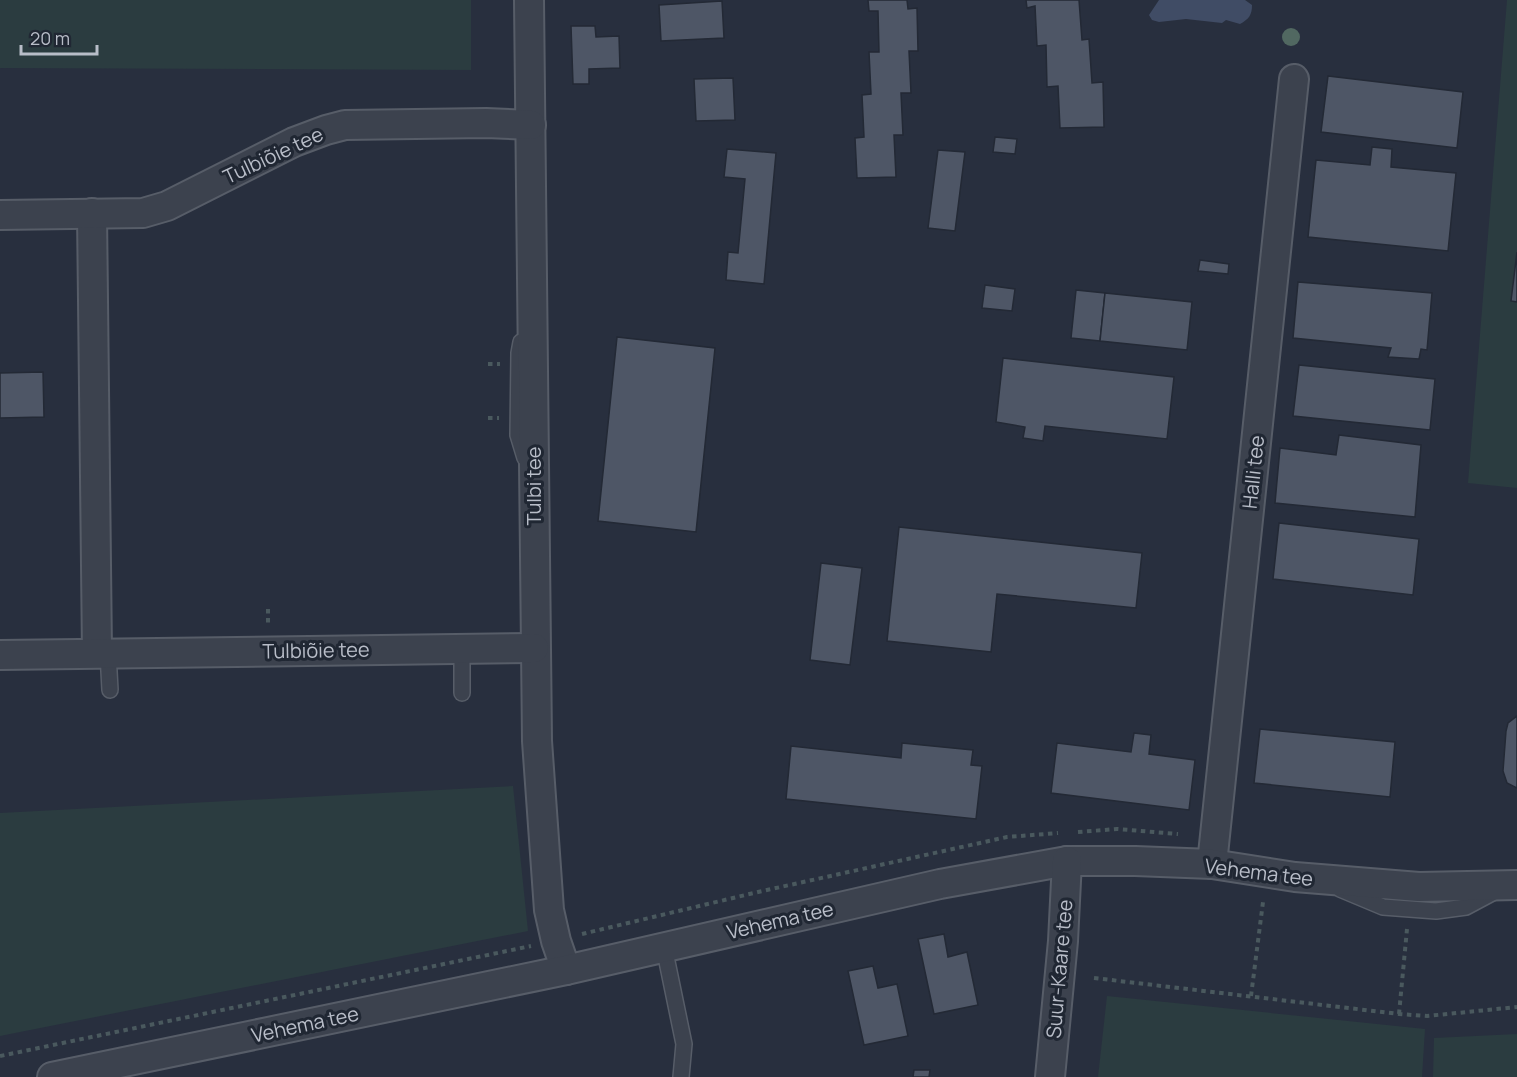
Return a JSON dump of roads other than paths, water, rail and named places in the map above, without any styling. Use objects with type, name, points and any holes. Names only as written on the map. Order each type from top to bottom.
[{"type":"street","name":"Tulbi tee","points":[[529,0],[534,648],[537,741],[549,910],[566,970]]},
{"type":"street","name":"Halli tee","points":[[1212,864],[1294,79]]},
{"type":"street","name":"Tulbiõie tee","points":[[0,215],[143,213],[167,206],[294,142],[345,125],[486,123],[531,125]]},
{"type":"street","points":[[92,213],[103,653]]},
{"type":"street","name":"Tulbiõie tee","points":[[0,655],[534,648]]},
{"type":"street","name":"Vehema tee","points":[[52,1077],[566,970],[940,884],[1067,861],[1212,864],[1318,879],[1419,887],[1511,886]]},
{"type":"street","name":"Suur-Kaare tee","points":[[1050,1077],[1064,941],[1067,861]]},
{"type":"lane","points":[[462,648],[462,693]]},
{"type":"lane","points":[[103,653],[110,690]]},
{"type":"lane","points":[[664,947],[684,1044],[681,1077]]},
{"type":"water","points":[[1159,0],[1245,0],[1252,5],[1252,8],[1251,14],[1240,24],[1226,20],[1222,23],[1186,19],[1159,22],[1152,20],[1149,15]]}]
